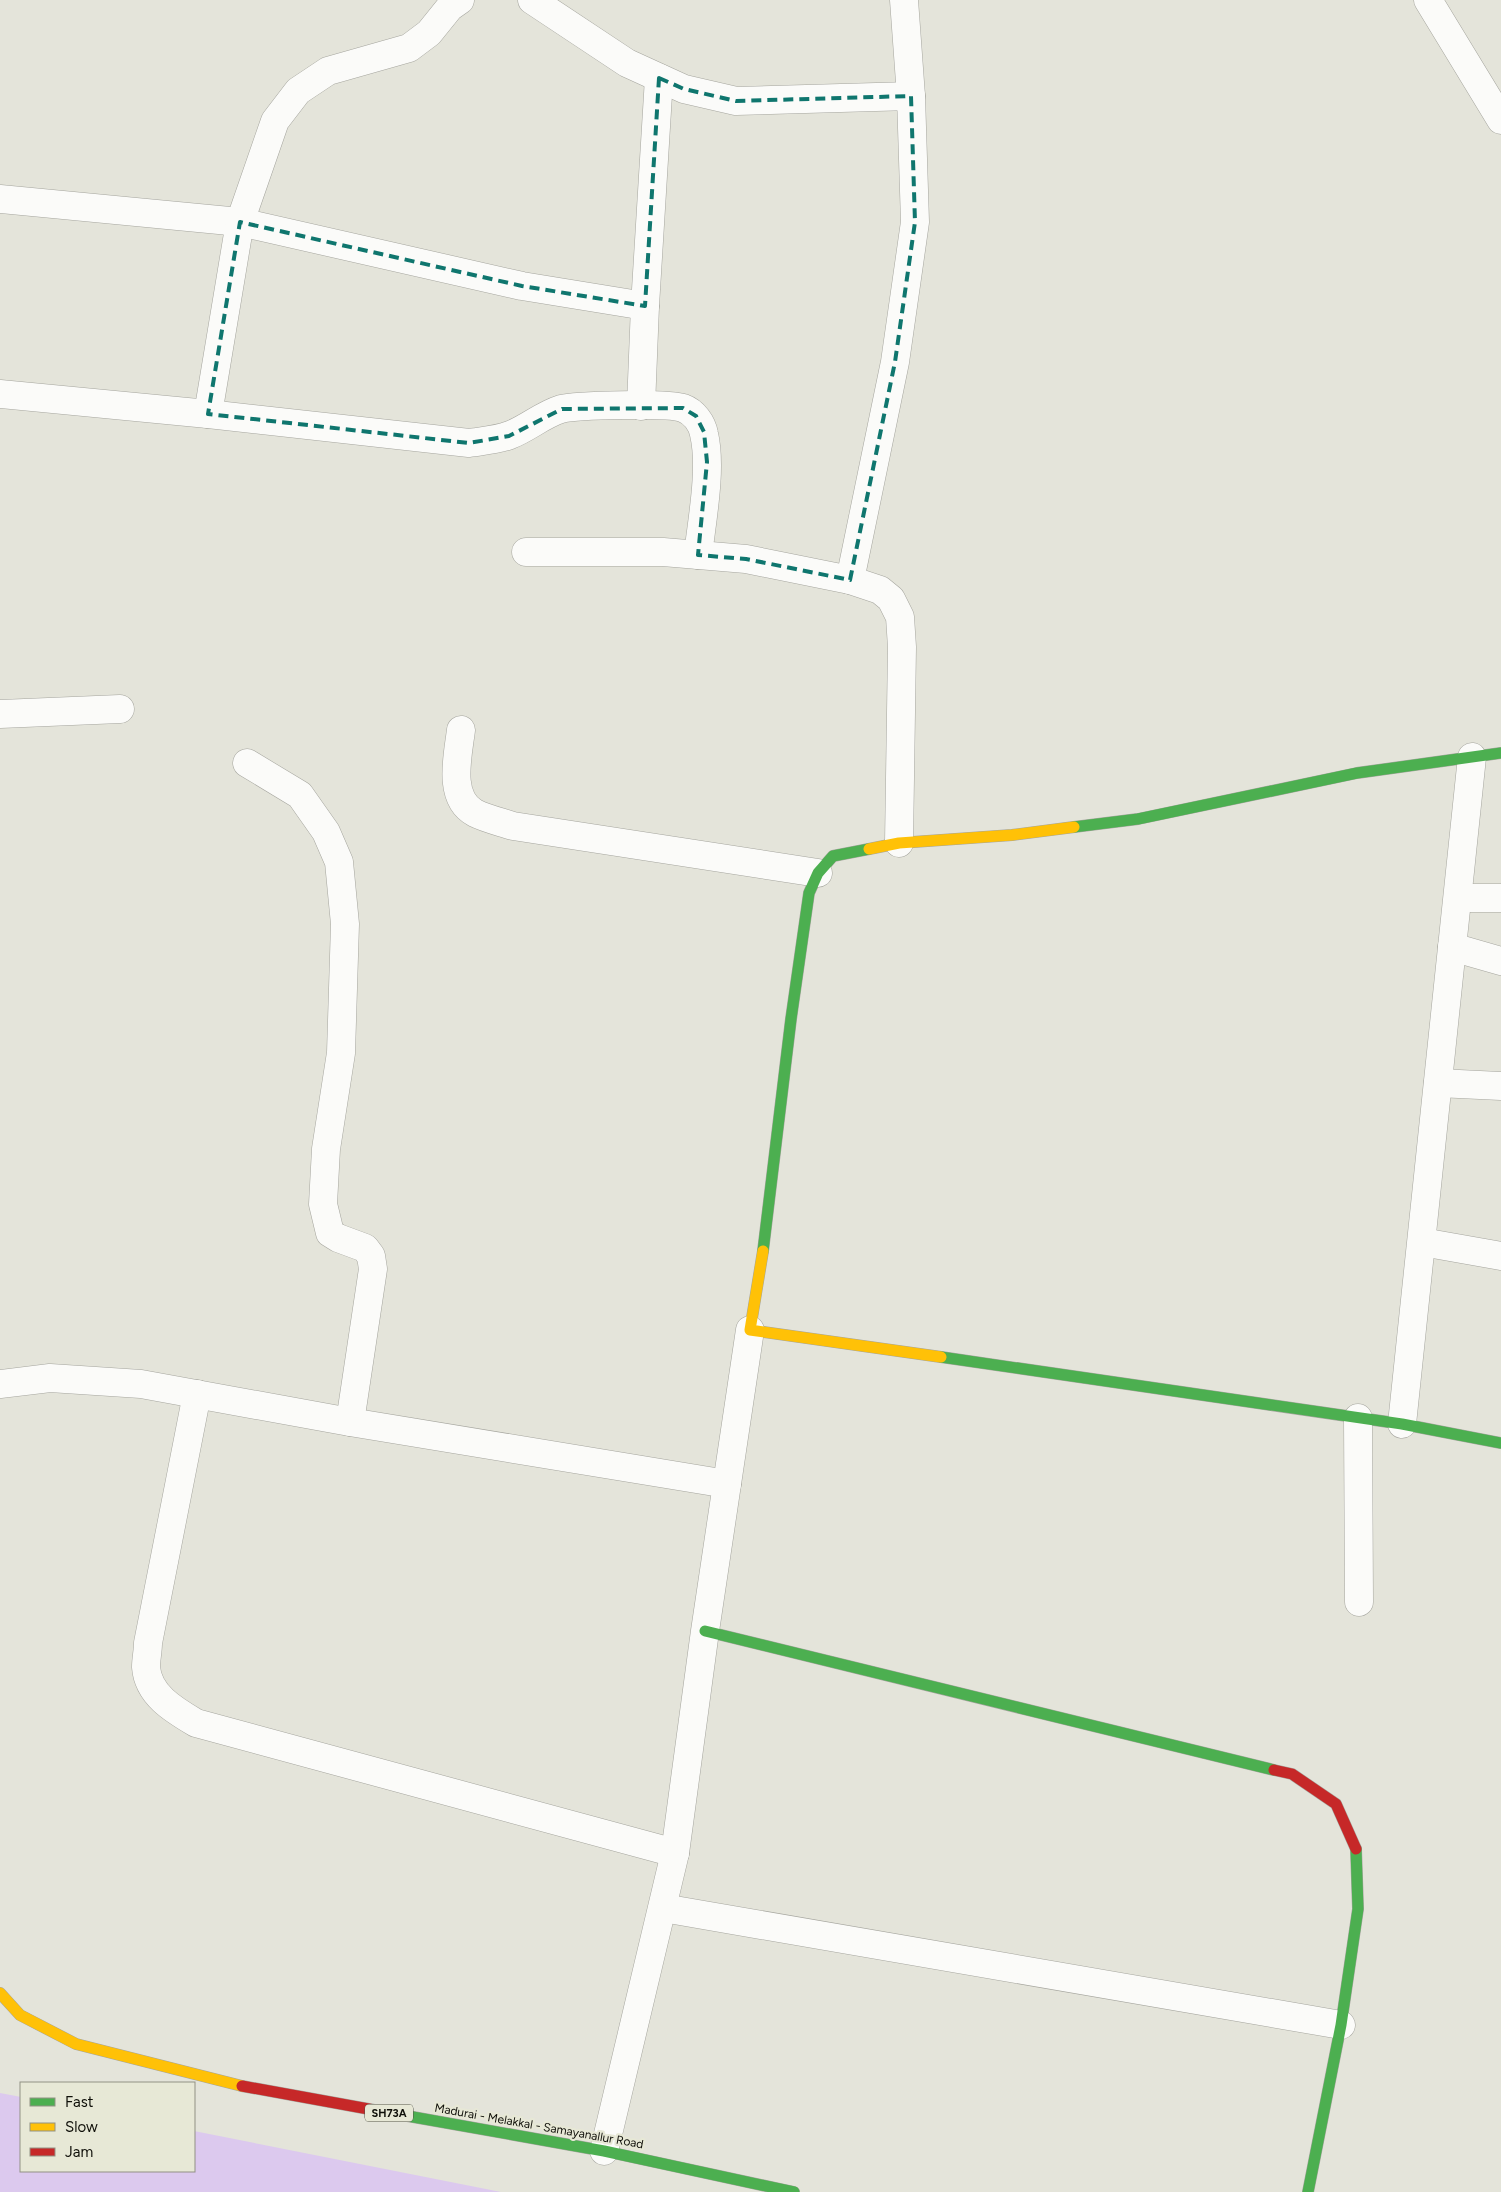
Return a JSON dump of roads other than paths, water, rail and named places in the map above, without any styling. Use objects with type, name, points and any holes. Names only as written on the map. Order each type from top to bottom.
[{"type":"street","points":[[208,414],[240,222],[275,121],[298,91],[328,71],[409,48],[429,33],[450,7],[460,0]]},
{"type":"street","points":[[532,0],[627,64],[684,89],[736,101],[911,96]]},
{"type":"street","points":[[850,580],[895,362],[915,222],[911,96],[904,0]]},
{"type":"street","points":[[1428,0],[1501,120]]},
{"type":"street","points":[[641,406],[659,78]]},
{"type":"street","points":[[0,198],[240,222],[522,286],[645,306]]},
{"type":"street","points":[[0,394],[208,414],[468,443],[509,436],[535,421],[562,409],[641,406],[682,408],[696,416],[704,432],[707,462],[698,556]]},
{"type":"street","points":[[526,552],[663,552],[746,559],[850,580],[880,590],[891,599],[900,617],[902,647],[899,843]]},
{"type":"street","points":[[0,714],[120,708]]},
{"type":"street","points":[[461,730],[456,768],[458,795],[474,813],[513,826],[818,873]]},
{"type":"street","points":[[604,2151],[675,1854],[705,1631],[769,1210],[791,1019],[809,893],[818,873],[833,856],[899,843],[1012,835],[1138,819],[1357,773],[1501,753]]},
{"type":"street","points":[[1402,1424],[1472,757]]},
{"type":"street","points":[[247,763],[300,795],[326,832],[340,862],[345,924],[341,1053],[326,1150],[323,1204],[330,1233],[365,1248],[371,1256],[372,1269],[350,1422]]},
{"type":"street","points":[[1458,898],[1501,898]]},
{"type":"street","points":[[1452,947],[1501,960]]},
{"type":"street","points":[[1438,1083],[1501,1086]]},
{"type":"street","points":[[1422,1242],[1501,1256]]},
{"type":"street","points":[[750,1330],[1402,1424],[1501,1443]]},
{"type":"street","points":[[0,1384],[50,1378],[141,1384],[350,1422],[727,1484]]},
{"type":"street","points":[[197,1394],[148,1643],[146,1668],[155,1691],[171,1708],[196,1723],[675,1854]]},
{"type":"street","points":[[1358,1418],[1359,1602]]},
{"type":"street","points":[[705,1631],[1292,1774],[1336,1804],[1356,1847],[1358,1909],[1341,2025],[1308,2192]]},
{"type":"street","points":[[663,1908],[1341,2025]]},
{"type":"street","name":"Madurai - Melakkal - Samayanallur Road","points":[[0,1993],[20,2015],[76,2044],[220,2082],[604,2151],[794,2192]]}]
